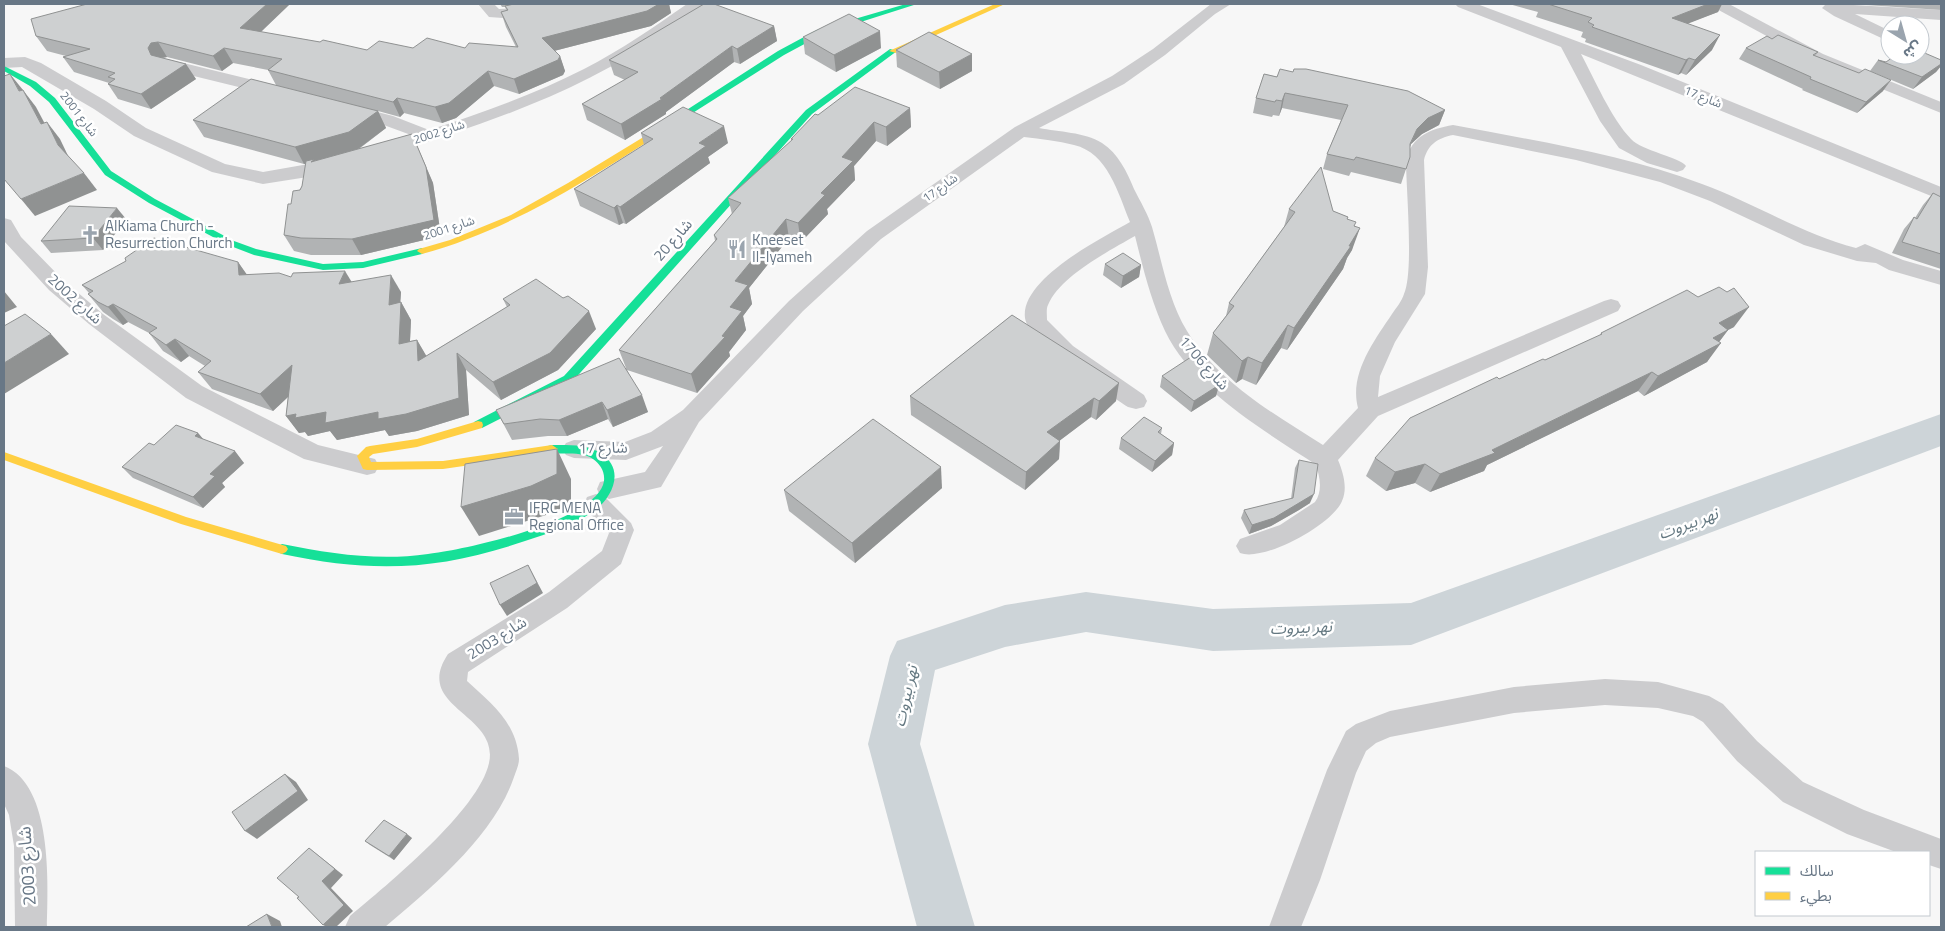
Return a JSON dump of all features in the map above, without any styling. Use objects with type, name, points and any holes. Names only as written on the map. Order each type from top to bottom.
[{"type":"street","points":[[486,4],[492,12],[505,15],[558,4]]},
{"type":"street","name":"شارع 2002","points":[[370,155],[499,112],[560,86],[617,58],[697,4]]},
{"type":"street","name":"شارع 2001","points":[[4,68],[32,84],[52,100],[108,173],[152,201],[231,243],[254,252],[323,267],[363,265],[445,245],[485,231],[574,184],[781,53],[820,32],[913,4]]},
{"type":"street","name":"شارع 20","points":[[368,458],[485,423],[568,379],[602,344],[697,235],[809,112],[870,66],[901,46],[1002,4]]},
{"type":"street","name":"شارع 17","points":[[566,449],[626,451],[659,438],[691,416],[796,306],[874,235],[1021,131],[1118,80],[1158,52],[1209,11],[1223,4]]},
{"type":"street","name":"شارع 17","points":[[1464,4],[1941,194]]},
{"type":"street","points":[[1718,4],[1817,57],[1941,108]]},
{"type":"street","points":[[1825,6],[1941,15]]},
{"type":"street","points":[[1825,6],[1880,32]]},
{"type":"street","points":[[1567,44],[1609,122],[1625,144],[1653,159],[1697,172],[1738,190],[1896,266],[1941,278]]},
{"type":"street","points":[[4,63],[25,62],[100,105],[140,132],[219,168],[241,175],[263,178],[314,170],[351,160]]},
{"type":"street","points":[[167,64],[291,95]]},
{"type":"street","points":[[335,107],[387,120],[426,135]]},
{"type":"street","points":[[1370,410],[1366,395],[1369,376],[1385,341],[1415,294],[1418,267],[1416,150],[1426,138],[1439,133],[1453,130],[1652,174],[1696,188],[1798,234],[1850,253],[1879,257]]},
{"type":"street","name":"شارع 1706","points":[[1021,131],[1079,140],[1094,146],[1106,155],[1118,173],[1141,224],[1160,292],[1176,331],[1188,349],[1235,398],[1256,414],[1325,458]]},
{"type":"street","name":"شارع 2002","points":[[4,224],[14,241],[56,285],[143,355],[194,392],[312,453],[368,458]]},
{"type":"street","points":[[1136,401],[1050,339],[1036,321],[1034,313],[1040,299],[1057,278],[1082,258],[1141,224]]},
{"type":"street","points":[[1249,546],[1289,532],[1324,509],[1331,499],[1332,475],[1325,458],[1370,410],[1611,306]]},
{"type":"street","name":"شارع 17","points":[[602,497],[653,480],[691,416]]},
{"type":"street","points":[[4,456],[210,531],[282,549],[335,559],[374,563],[414,563],[456,557],[554,526],[602,497],[612,474],[606,462],[587,451],[566,449],[454,464],[402,467],[368,458]]},
{"type":"street","name":"شارع 2003","points":[[361,927],[393,901],[477,817],[496,784],[504,761],[499,739],[493,725],[453,686],[454,669],[458,663],[474,652],[558,600],[612,557],[622,530],[602,497]]},
{"type":"street","points":[[1285,927],[1307,872],[1342,770],[1356,741],[1366,733],[1390,724],[1514,700],[1605,692],[1658,694],[1700,705],[1713,713],[1747,751],[1793,792],[1858,823],[1941,854]]},
{"type":"street","name":"شارع 2003","points":[[4,780],[20,801],[27,826],[30,862],[31,927]]},
{"type":"building","points":[[87,4],[267,4],[240,28],[320,42],[323,40],[367,50],[379,41],[413,48],[427,38],[465,48],[469,43],[518,47],[501,12],[508,10],[505,6],[514,4],[659,4],[647,11],[542,38],[560,56],[558,60],[514,79],[488,71],[449,103],[435,107],[397,98],[393,102],[268,70],[282,59],[224,48],[213,56],[158,42],[151,43],[148,48],[151,55],[186,64],[141,94],[108,84],[115,79],[108,77],[115,73],[63,57],[90,49],[36,36],[31,19]]},
{"type":"building","points":[[704,4],[714,4],[774,26],[737,49],[732,46],[660,98],[662,99],[621,124],[582,104],[638,72],[609,60]]},
{"type":"building","points":[[1548,4],[1708,4],[1672,18],[1720,35],[1695,60],[1689,58],[1686,60],[1592,27],[1594,25],[1588,22],[1592,18]]},
{"type":"building","points":[[849,14],[880,31],[834,55],[803,37]]},
{"type":"building","points":[[929,32],[972,54],[939,72],[896,50]]},
{"type":"building","points":[[1778,35],[1818,52],[1813,55],[1859,73],[1865,69],[1891,80],[1866,102],[1810,79],[1811,77],[1746,48],[1767,36],[1772,39]]},
{"type":"building","points":[[1930,55],[1941,60],[1941,64],[1922,77],[1891,65],[1930,65]]},
{"type":"building","points":[[1280,69],[1293,72],[1294,69],[1306,69],[1408,91],[1445,110],[1428,118],[1417,129],[1410,144],[1410,157],[1406,169],[1356,157],[1354,160],[1327,154],[1348,105],[1285,93],[1282,101],[1276,100],[1275,102],[1256,98],[1264,74],[1277,77]]},
{"type":"building","points":[[10,74],[19,91],[23,90],[41,124],[47,122],[58,145],[84,173],[21,199],[4,179],[4,76]]},
{"type":"building","points":[[251,79],[378,111],[349,132],[295,147],[193,120]]},
{"type":"building","points":[[855,87],[910,108],[886,127],[874,122],[842,157],[853,161],[821,193],[825,195],[798,223],[786,219],[735,281],[748,285],[730,307],[742,311],[722,336],[725,337],[691,374],[619,350],[717,239],[714,235],[741,203],[728,198],[793,139],[791,139],[815,114],[818,115]]},
{"type":"building","points":[[683,107],[724,126],[699,143],[706,146],[620,207],[617,205],[614,208],[574,189],[653,139],[641,133]]},
{"type":"building","points":[[412,134],[426,167],[434,220],[352,239],[301,238],[284,235],[288,204],[291,204],[293,191],[300,190],[302,186],[306,161],[315,159],[311,162]]},
{"type":"building","points":[[1321,167],[1333,211],[1356,222],[1354,226],[1360,228],[1349,246],[1351,246],[1294,328],[1288,325],[1262,363],[1248,357],[1242,361],[1213,333],[1234,306],[1229,303],[1295,212],[1289,209]]},
{"type":"building","points":[[1933,193],[1941,197],[1941,254],[1902,242],[1914,217],[1917,219]]},
{"type":"building","points":[[69,206],[117,208],[93,238],[41,241]]},
{"type":"building","points":[[154,238],[238,262],[239,275],[279,273],[291,277],[293,273],[345,271],[339,284],[391,275],[389,305],[401,302],[399,344],[417,340],[418,361],[510,305],[503,299],[536,279],[563,298],[568,296],[589,311],[550,353],[493,382],[457,353],[459,398],[406,414],[378,419],[378,412],[325,423],[326,412],[295,418],[296,414],[286,416],[292,365],[260,394],[198,372],[211,361],[175,339],[166,345],[149,333],[157,328],[113,304],[108,307],[88,294],[93,291],[82,285],[126,261],[125,258]]},
{"type":"building","points":[[1123,253],[1141,265],[1123,276],[1105,264]]},
{"type":"building","points":[[1719,287],[1727,292],[1734,288],[1749,307],[1719,323],[1728,330],[1713,338],[1721,343],[1658,376],[1652,372],[1492,450],[1495,453],[1440,474],[1425,464],[1395,472],[1375,458],[1410,418],[1497,377],[1499,379],[1602,334],[1687,290],[1698,297]]},
{"type":"building","points":[[25,314],[51,334],[4,363],[4,326]]},
{"type":"building","points":[[1012,315],[1119,383],[1099,401],[1094,398],[1047,432],[1060,441],[1026,472],[910,396]]},
{"type":"building","points":[[1191,357],[1219,385],[1194,401],[1162,376]]},
{"type":"building","points":[[619,358],[642,395],[607,410],[602,402],[559,420],[540,419],[504,424],[496,410]]},
{"type":"building","points":[[1144,417],[1162,428],[1158,432],[1174,443],[1155,461],[1121,438]]},
{"type":"building","points":[[873,419],[941,467],[852,543],[784,490]]},
{"type":"building","points":[[176,425],[198,433],[195,436],[235,451],[210,474],[215,476],[193,497],[122,467],[149,443],[154,445]]},
{"type":"building","points":[[557,449],[557,474],[531,486],[461,507],[465,464]]},
{"type":"building","points":[[1299,460],[1318,464],[1314,494],[1274,518],[1252,525],[1244,510],[1293,498]]},
{"type":"building","points":[[528,565],[537,583],[500,605],[490,583]]},
{"type":"building","points":[[285,774],[298,791],[245,831],[232,812]]},
{"type":"building","points":[[384,820],[407,834],[389,856],[365,841]]},
{"type":"building","points":[[309,848],[335,869],[322,881],[344,905],[323,925],[297,898],[299,897],[277,878]]},
{"type":"building","points":[[267,914],[272,927],[246,927]]},
{"type":"waterway","name":"نهر بيروت","points":[[946,927],[894,744],[914,656],[1005,626],[1086,612],[1213,630],[1411,624],[1941,430]]},
{"type":"traffic: fast","points":[[655,133],[781,53],[820,32],[913,4]]},
{"type":"traffic: fast","points":[[478,425],[568,379],[809,112],[893,51]]},
{"type":"traffic: fast","points":[[4,68],[33,84],[52,100],[108,173],[152,201],[231,243],[254,252],[323,267],[363,265],[422,251]]},
{"type":"traffic: fast","points":[[282,549],[344,560],[372,562],[428,560],[486,548],[544,530],[570,519],[594,505],[606,492],[610,477],[605,463],[597,456],[569,449],[552,449]]},
{"type":"traffic: slow","points":[[893,51],[1001,4]]},
{"type":"traffic: slow","points":[[422,251],[453,242],[514,217],[572,185],[655,133]]},
{"type":"traffic: slow","points":[[478,425],[417,443],[370,450],[363,456],[367,466],[443,465],[552,449]]},
{"type":"traffic: slow","points":[[4,456],[185,521],[282,549]]},
{"type":"place","name":"AlKiama Church - Resurrection Church","points":[[90,235]]},
{"type":"place","name":"Kneeset Il-Iyameh","points":[[737,249]]},
{"type":"place","name":"IFRC MENA Regional Office","points":[[514,517]]}]
